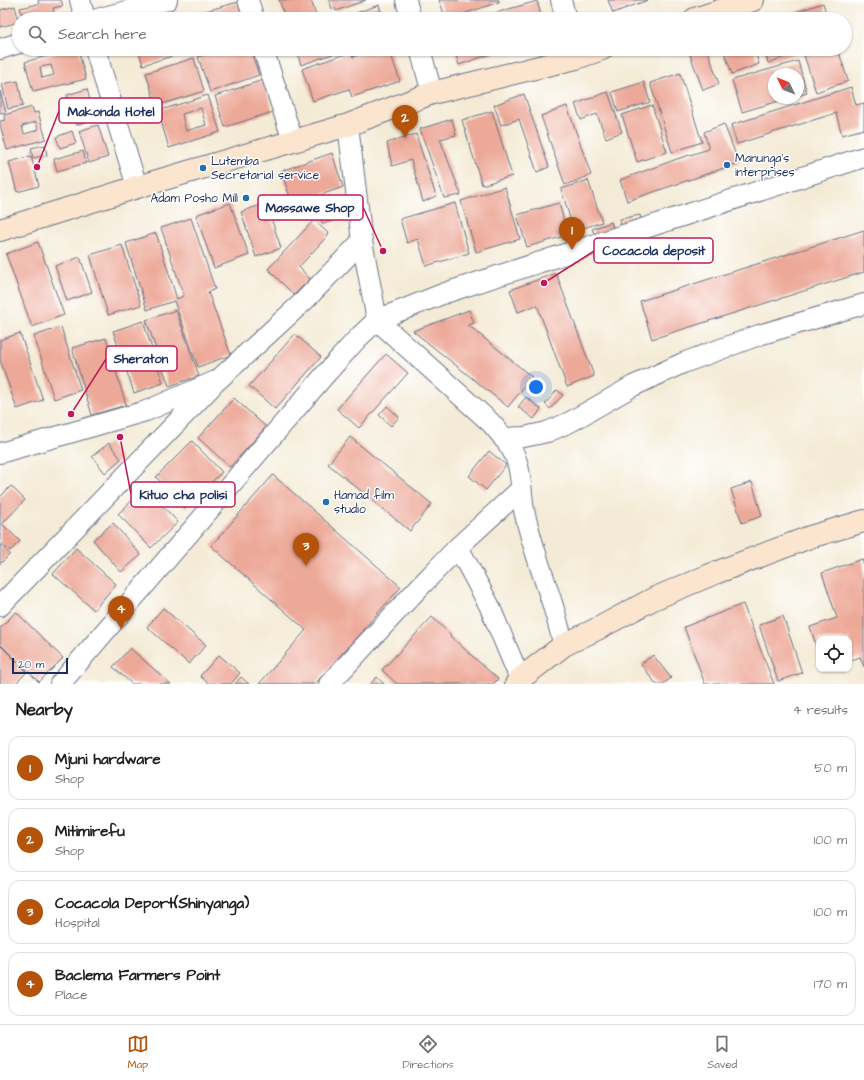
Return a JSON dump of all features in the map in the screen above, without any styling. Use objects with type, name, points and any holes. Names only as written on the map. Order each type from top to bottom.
[{"type":"street","points":[[80,0],[83,12]]},
{"type":"street","points":[[123,12],[167,0]]},
{"type":"street","points":[[248,0],[252,12]]},
{"type":"street","points":[[406,0],[409,12]]},
{"type":"street","points":[[561,0],[564,12]]},
{"type":"street","points":[[714,12],[740,2]]},
{"type":"street","points":[[0,49],[12,45]]},
{"type":"street","points":[[96,56],[137,187]]},
{"type":"street","points":[[266,56],[293,141]]},
{"type":"street","points":[[422,56],[432,93]]},
{"type":"street","points":[[0,230],[137,187],[348,125],[432,93],[563,56]]},
{"type":"street","points":[[348,125],[362,241],[377,320],[490,422],[504,438],[516,458],[524,511],[564,645]]},
{"type":"street","points":[[60,684],[323,377],[357,339],[377,320],[445,293],[864,157]]},
{"type":"street","points":[[0,606],[218,380],[304,301],[362,241]]},
{"type":"street","points":[[504,438],[524,437],[547,432],[570,422],[633,386],[683,362],[760,335],[864,304]]},
{"type":"street","points":[[0,454],[146,411],[218,380]]},
{"type":"street","points":[[329,684],[458,547],[521,489]]},
{"type":"street","points":[[458,547],[489,605],[518,682],[564,645],[653,599],[710,575],[810,537],[864,521]]},
{"type":"building","points":[[38,0],[61,0],[63,6],[53,8],[54,12],[21,12],[20,8],[39,4]]},
{"type":"building","points":[[279,0],[311,0],[315,12],[283,12]]},
{"type":"building","points":[[329,0],[366,0],[336,11],[335,8],[332,9]]},
{"type":"building","points":[[439,0],[499,0],[499,2],[470,12],[443,12]]},
{"type":"building","points":[[608,0],[648,0],[616,12],[613,12]]},
{"type":"building","points":[[537,1],[540,12],[498,12]]},
{"type":"building","points":[[238,2],[241,12],[202,12]]},
{"type":"building","points":[[823,3],[826,12],[796,12]]},
{"type":"building","points":[[379,5],[381,12],[359,12]]},
{"type":"building","points":[[15,6],[16,12],[12,12],[12,24],[0,27],[0,10]]},
{"type":"building","points":[[47,56],[80,56],[86,79],[33,92],[25,62]],"holes":[[[51,65],[54,75],[42,78],[40,67]]]},
{"type":"building","points":[[140,56],[172,56],[143,65]]},
{"type":"building","points":[[252,56],[259,75],[210,92],[198,57]]},
{"type":"building","points":[[298,56],[327,56],[301,65]]},
{"type":"building","points":[[339,56],[391,56],[400,81],[352,97],[349,89],[313,101],[302,69]]},
{"type":"building","points":[[456,56],[485,56],[459,65]]},
{"type":"building","points":[[690,56],[709,56],[719,84],[703,90]]},
{"type":"building","points":[[726,56],[756,56],[759,64],[732,74]]},
{"type":"building","points":[[766,56],[788,56],[768,63]]},
{"type":"building","points":[[804,56],[840,56],[848,81],[816,92]]},
{"type":"building","points":[[194,58],[204,91],[156,106],[146,73]]},
{"type":"building","points":[[798,61],[800,68],[774,68]]},
{"type":"building","points":[[768,70],[769,104],[742,112],[732,80]]},
{"type":"building","points":[[680,73],[702,142],[672,152],[650,83]]},
{"type":"building","points":[[263,80],[273,112],[225,127],[215,96]]},
{"type":"building","points":[[18,81],[23,106],[8,109],[2,84]]},
{"type":"building","points":[[644,82],[650,102],[618,112],[612,92]]},
{"type":"building","points":[[804,82],[807,93],[804,94]]},
{"type":"building","points":[[851,87],[856,105],[864,103],[864,129],[842,135],[836,113],[737,144],[731,125],[797,104],[804,104],[804,102]]},
{"type":"building","points":[[87,89],[95,119],[76,125],[67,95]]},
{"type":"building","points":[[0,91],[6,112],[0,113]]},
{"type":"building","points":[[608,92],[622,132],[606,138],[597,114],[581,120],[575,104]]},
{"type":"building","points":[[524,94],[549,167],[537,172],[519,119],[501,125],[494,105]]},
{"type":"building","points":[[208,95],[220,132],[169,148],[158,111]],"holes":[[[201,108],[206,125],[186,131],[182,114]]]},
{"type":"building","points":[[652,105],[667,152],[637,162],[622,115]]},
{"type":"building","points":[[567,106],[591,175],[565,185],[541,116]]},
{"type":"building","points":[[32,107],[34,113],[38,112],[46,139],[7,150],[0,125],[0,121],[5,120],[4,115]],"holes":[[[36,122],[38,130],[24,134],[22,126]]]},
{"type":"building","points":[[492,111],[512,176],[482,185],[462,120]]},
{"type":"building","points":[[452,119],[456,135],[440,139],[461,195],[444,198],[420,129]]},
{"type":"building","points":[[724,124],[739,163],[627,201],[620,180],[709,149],[704,132]]},
{"type":"building","points":[[98,125],[108,157],[89,163],[79,131]]},
{"type":"building","points":[[72,131],[76,143],[60,148],[56,137]]},
{"type":"building","points":[[416,134],[436,196],[423,202],[411,160],[392,166],[387,143]]},
{"type":"building","points":[[45,145],[47,155],[33,158],[31,148]]},
{"type":"building","points":[[83,151],[86,163],[57,171],[54,159]]},
{"type":"building","points":[[332,153],[343,187],[293,205],[281,171]]},
{"type":"building","points":[[31,156],[39,186],[17,192],[9,162]]},
{"type":"building","points":[[588,180],[602,222],[574,231],[561,189]]},
{"type":"building","points":[[505,187],[520,239],[476,252],[461,201]]},
{"type":"building","points":[[330,198],[332,222],[322,223],[320,199]]},
{"type":"building","points":[[230,203],[249,255],[214,268],[196,215]]},
{"type":"building","points":[[266,203],[281,248],[256,257],[241,212]]},
{"type":"building","points":[[455,203],[469,253],[426,266],[418,239],[407,243],[400,219]]},
{"type":"building","points":[[559,203],[568,235],[527,247],[517,215]]},
{"type":"building","points":[[640,215],[642,224],[621,228],[620,219]]},
{"type":"building","points":[[191,218],[215,289],[208,292],[231,355],[198,367],[174,301],[147,310],[126,243],[156,233],[177,299],[184,296],[161,228]]},
{"type":"building","points":[[314,220],[329,234],[299,267],[310,279],[294,295],[268,269]]},
{"type":"building","points":[[611,222],[614,230],[596,237],[592,229]]},
{"type":"building","points":[[864,230],[864,272],[652,339],[640,301]]},
{"type":"building","points":[[38,242],[64,315],[32,327],[6,254]]},
{"type":"building","points":[[122,245],[141,305],[108,315],[90,255]]},
{"type":"building","points":[[80,257],[92,292],[67,301],[55,266]]},
{"type":"building","points":[[556,273],[594,376],[567,387],[537,305],[518,312],[510,290]]},
{"type":"building","points":[[176,310],[199,376],[169,386],[146,320]]},
{"type":"building","points":[[469,310],[474,323],[468,325],[532,377],[508,407],[413,331]]},
{"type":"building","points":[[143,321],[163,383],[134,393],[113,331]]},
{"type":"building","points":[[61,327],[81,390],[54,399],[34,336]]},
{"type":"building","points":[[20,333],[43,400],[17,409],[0,360],[0,340]]},
{"type":"building","points":[[295,334],[321,357],[275,409],[249,386]]},
{"type":"building","points":[[106,338],[126,405],[92,415],[72,348]]},
{"type":"building","points":[[386,354],[408,373],[359,428],[337,409]]},
{"type":"building","points":[[557,390],[563,395],[550,409],[545,404]]},
{"type":"building","points":[[526,397],[541,409],[534,419],[518,407]]},
{"type":"building","points":[[234,398],[266,427],[230,467],[198,438]]},
{"type":"building","points":[[387,406],[399,417],[391,426],[379,415]]},
{"type":"building","points":[[350,437],[432,504],[410,531],[328,464]]},
{"type":"building","points":[[192,441],[222,472],[185,508],[156,477]]},
{"type":"building","points":[[109,443],[121,459],[105,473],[92,456]]},
{"type":"building","points":[[489,451],[506,465],[486,490],[469,476]]},
{"type":"building","points":[[273,475],[401,587],[315,684],[259,684],[306,630],[211,546]]},
{"type":"building","points":[[752,482],[762,516],[742,523],[731,489]]},
{"type":"building","points":[[11,486],[25,500],[2,524],[20,541],[10,551],[0,542],[0,497]]},
{"type":"building","points":[[145,488],[178,522],[151,548],[118,514]]},
{"type":"building","points":[[113,523],[141,555],[121,572],[93,540]]},
{"type":"building","points":[[0,545],[10,554],[0,564]]},
{"type":"building","points":[[76,548],[116,584],[94,610],[53,574]]},
{"type":"building","points":[[862,559],[864,566],[864,667],[860,657],[852,660],[852,636],[816,636],[816,645],[810,627],[837,618],[822,573]]},
{"type":"building","points":[[743,604],[774,684],[705,684],[684,627]]},
{"type":"building","points":[[163,608],[206,645],[189,664],[147,627]]},
{"type":"building","points":[[16,612],[63,658],[39,682],[0,644],[0,628]]},
{"type":"building","points":[[783,616],[802,673],[778,681],[759,625]]},
{"type":"building","points":[[432,617],[451,635],[450,636],[498,679],[493,684],[397,684],[382,670]]},
{"type":"building","points":[[0,645],[27,672],[15,684],[0,684]]},
{"type":"building","points":[[130,648],[171,684],[132,684],[113,667]]},
{"type":"building","points":[[219,655],[240,673],[231,684],[209,684],[200,676]]},
{"type":"building","points":[[653,655],[671,678],[663,684],[656,684],[641,664]]},
{"type":"building","points":[[241,677],[249,684],[235,684]]},
{"type":"building","points":[[377,677],[384,684],[370,684]]},
{"type":"place","name":"Mitimirefu","points":[[405,138]]},
{"type":"place","name":"Manunga's interprises","points":[[727,165]]},
{"type":"place","name":"Makonda Hotel","points":[[37,167]]},
{"type":"place","name":"Lutemba Secretarial service","points":[[203,168]]},
{"type":"place","name":"Adam Posho Mill","points":[[246,198]]},
{"type":"place","name":"Mjuni hardware","points":[[572,250]]},
{"type":"place","name":"Massawe Shop","points":[[383,251]]},
{"type":"place","name":"Cocacola deposit","points":[[544,283]]},
{"type":"place","name":"Sheraton","points":[[71,414]]},
{"type":"place","name":"Kituo cha polisi","points":[[120,437]]},
{"type":"place","name":"Hamad film studio","points":[[326,502]]},
{"type":"place","name":"Cocacola Deport(Shinyanga)","points":[[306,566]]},
{"type":"place","name":"Baclema Farmers Point","points":[[121,629]]}]
